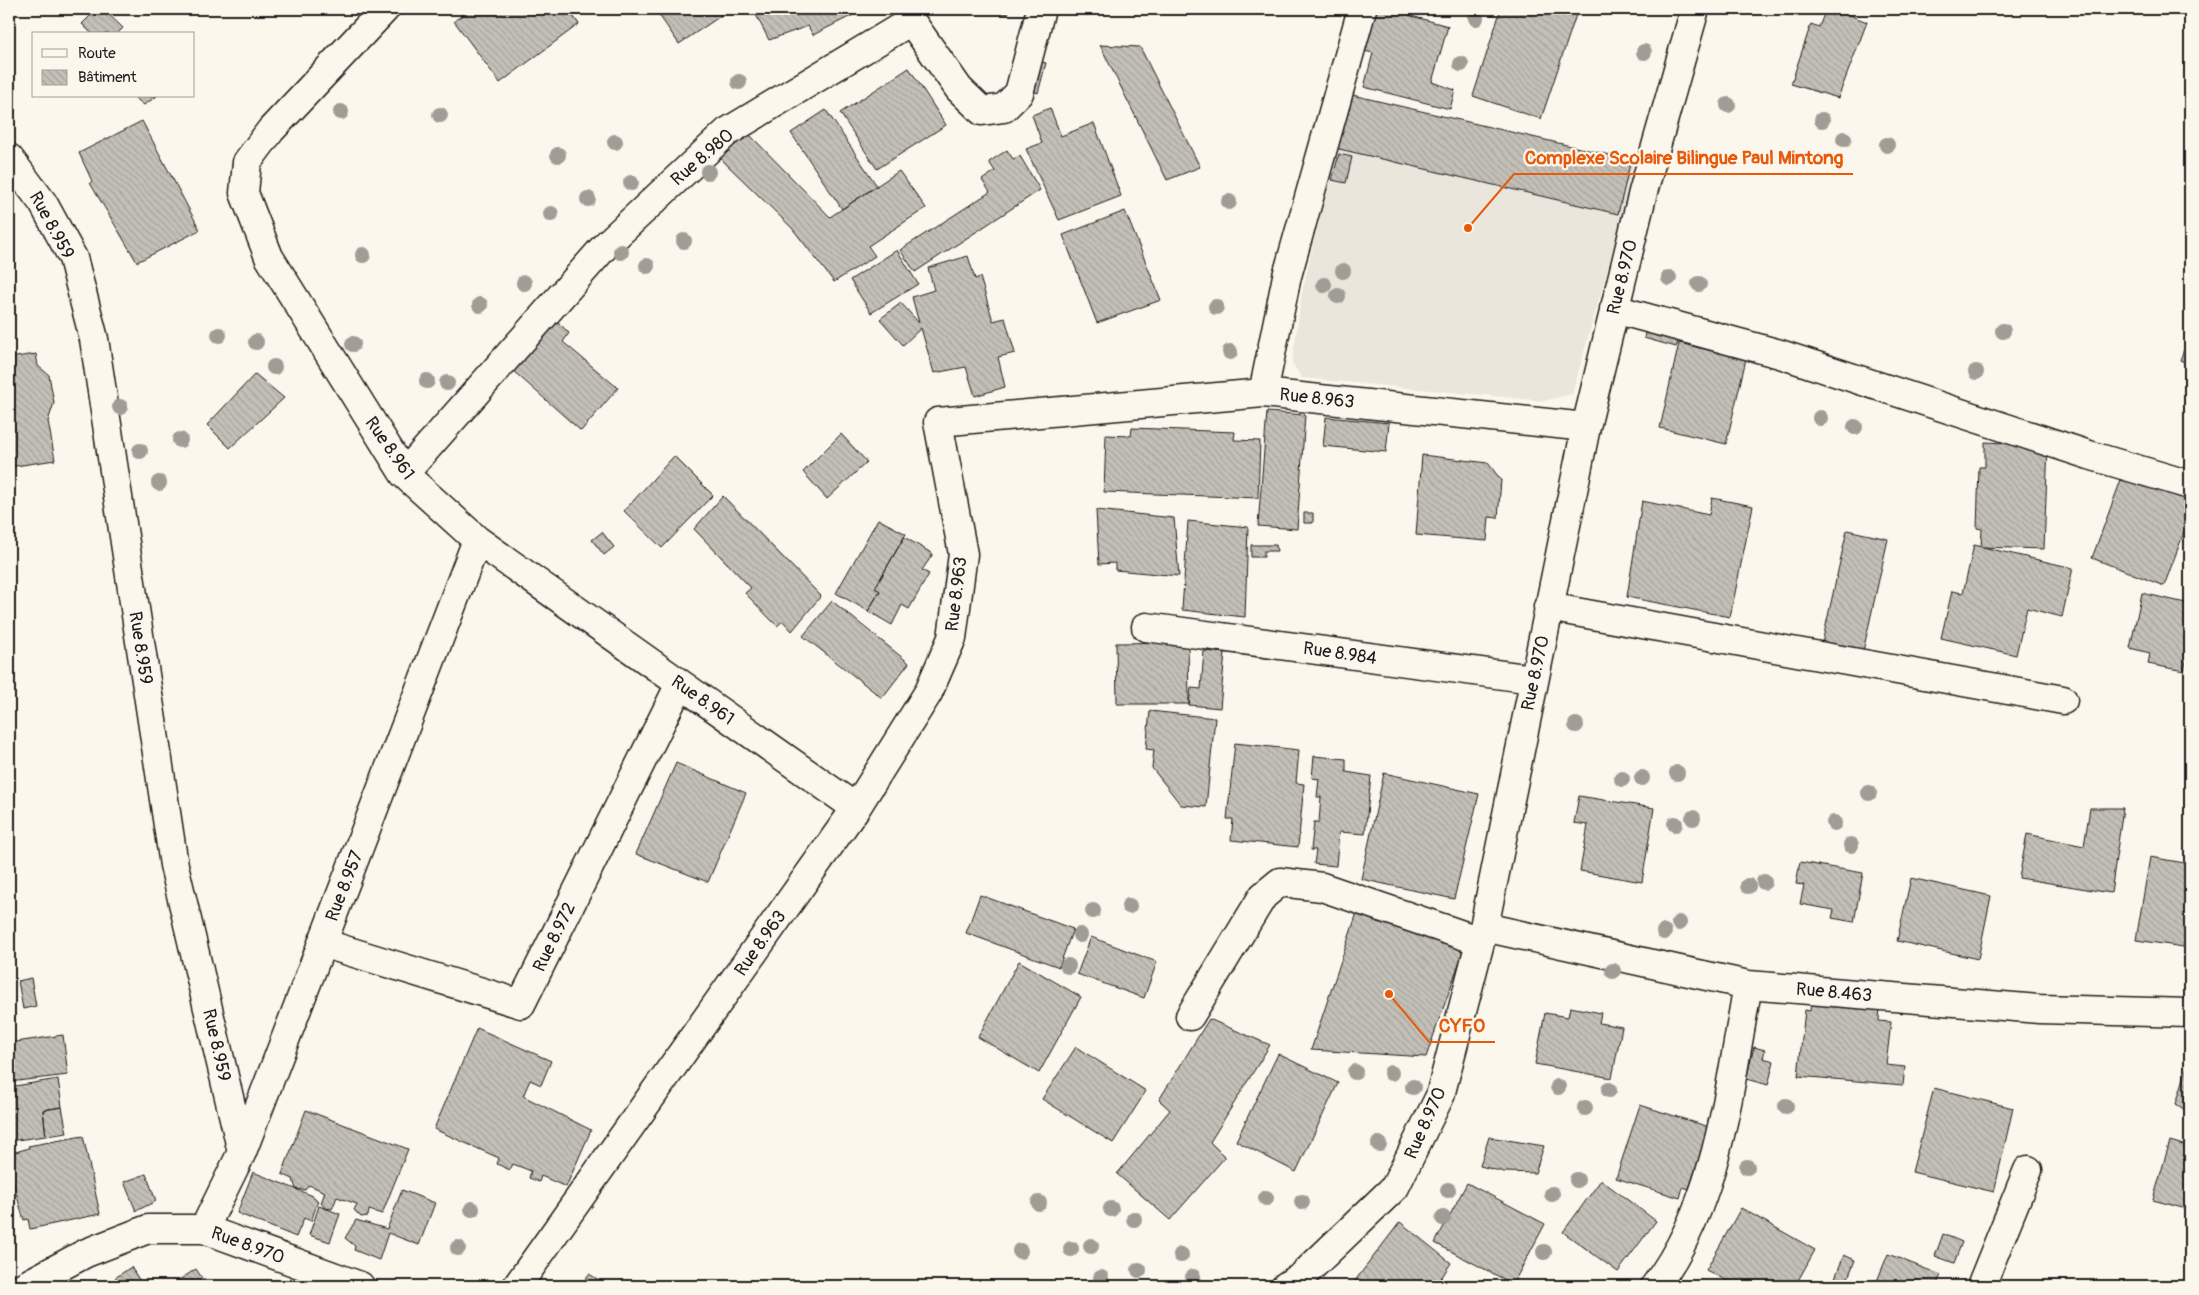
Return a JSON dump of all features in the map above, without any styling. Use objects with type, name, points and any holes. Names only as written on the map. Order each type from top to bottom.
[{"type":"street","name":"Rue 8.980","points":[[404,474],[605,246],[727,132],[909,15],[959,89],[982,111],[1004,108],[1018,93],[1041,9]]},
{"type":"street","points":[[1264,393],[1287,276],[1362,9]]},
{"type":"street","name":"Rue 8.970","points":[[1286,1286],[1301,1277],[1395,1187],[1440,1096],[1482,934],[1586,427],[1643,192],[1695,9]]},
{"type":"street","name":"Rue 8.961","points":[[371,13],[271,130],[247,162],[244,193],[269,257],[404,474],[477,540],[856,808]]},
{"type":"street","name":"Rue 8.959","points":[[9,158],[43,203],[73,258],[94,339],[174,865],[242,1152]]},
{"type":"street","points":[[1614,309],[1780,354],[2190,486]]},
{"type":"street","name":"Rue 8.963","points":[[517,1286],[856,808],[928,693],[952,638],[962,554],[938,422],[1264,393],[1586,427]]},
{"type":"street","name":"Rue 8.957","points":[[204,1229],[242,1152],[477,540]]},
{"type":"street","points":[[1548,607],[2062,700]]},
{"type":"street","name":"Rue 8.984","points":[[1146,627],[1533,679]]},
{"type":"street","name":"Rue 8.972","points":[[322,943],[521,1004],[680,684]]},
{"type":"street","name":"Rue 8.463","points":[[1190,1016],[1263,896],[1280,882],[1322,887],[1482,934],[1748,985],[2039,1009],[2190,1013]]},
{"type":"street","points":[[1655,1286],[1675,1260],[1708,1181],[1727,1100],[1748,985]]},
{"type":"street","points":[[1980,1286],[2028,1170]]},
{"type":"street","name":"Rue 8.970","points":[[24,1286],[86,1253],[148,1230],[204,1229],[360,1286]]},
{"type":"shaded area","points":[[1348,94],[1638,162],[1572,394],[1544,401],[1302,378],[1292,363],[1302,293]]},
{"type":"building","points":[[97,9],[103,9],[123,28],[119,32],[90,32],[82,24]]},
{"type":"building","points":[[471,9],[568,9],[579,24],[500,83],[454,21]]},
{"type":"building","points":[[655,9],[731,9],[679,44]]},
{"type":"building","points":[[753,9],[865,9],[813,35],[808,26],[769,40]]},
{"type":"building","points":[[972,9],[1009,9],[1008,14]]},
{"type":"building","points":[[1376,9],[1386,9],[1448,26],[1432,82],[1455,90],[1450,109],[1364,87],[1373,53],[1364,51]]},
{"type":"building","points":[[1501,9],[1578,9],[1541,119],[1473,96]]},
{"type":"building","points":[[1826,9],[1834,9],[1867,22],[1838,98],[1791,84],[1811,24],[1819,27]]},
{"type":"building","points":[[1100,45],[1140,47],[1200,167],[1167,180]]},
{"type":"building","points":[[1035,60],[1046,63],[1038,93],[1027,89]]},
{"type":"building","points":[[909,68],[946,125],[877,169],[840,113]]},
{"type":"building","points":[[1348,94],[1631,160],[1618,214],[1335,148]]},
{"type":"building","points":[[135,98],[154,98],[144,105]]},
{"type":"building","points":[[1050,108],[1061,136],[1094,123],[1121,196],[1059,220],[1026,149],[1042,143],[1032,115]]},
{"type":"building","points":[[826,110],[877,186],[842,209],[791,133]]},
{"type":"building","points":[[142,121],[200,230],[137,262],[90,183],[92,181],[79,153]]},
{"type":"building","points":[[748,133],[830,217],[899,171],[926,208],[868,246],[875,256],[834,282],[792,228],[716,154]]},
{"type":"building","points":[[1007,150],[1013,159],[1020,156],[1040,190],[915,272],[900,250],[990,192],[982,180],[995,171],[989,162]]},
{"type":"building","points":[[1339,154],[1352,157],[1346,183],[1332,180]]},
{"type":"building","points":[[1125,211],[1161,300],[1097,323],[1063,235]]},
{"type":"building","points":[[897,250],[918,284],[871,313],[850,280]]},
{"type":"building","points":[[968,256],[975,279],[980,277],[993,321],[1005,318],[1015,353],[998,357],[1005,387],[975,396],[966,367],[934,373],[921,328],[903,345],[880,319],[901,303],[919,323],[912,297],[934,290],[928,268]]},
{"type":"building","points":[[551,315],[569,333],[563,342],[618,388],[581,431],[510,368]]},
{"type":"building","points":[[1648,319],[1682,332],[1676,347],[1644,338]]},
{"type":"building","points":[[2190,334],[2190,365],[2180,360]]},
{"type":"building","points":[[1679,343],[1746,359],[1726,444],[1660,428]]},
{"type":"building","points":[[36,354],[38,366],[49,375],[54,403],[48,421],[55,460],[9,467],[9,358]]},
{"type":"building","points":[[255,374],[284,398],[230,448],[207,425]]},
{"type":"building","points":[[1267,412],[1305,415],[1297,529],[1258,526]]},
{"type":"building","points":[[1326,417],[1389,423],[1386,452],[1323,446]]},
{"type":"building","points":[[1132,428],[1235,432],[1234,440],[1260,441],[1258,498],[1104,492],[1106,435],[1131,436]]},
{"type":"building","points":[[841,434],[867,462],[827,499],[803,472]]},
{"type":"building","points":[[1985,442],[2048,445],[2044,549],[1981,547],[1982,529],[1977,528],[1979,467],[1985,467]]},
{"type":"building","points":[[1422,455],[1488,463],[1501,480],[1498,518],[1489,517],[1487,541],[1416,535]]},
{"type":"building","points":[[674,456],[713,495],[662,548],[624,511]]},
{"type":"building","points":[[2125,469],[2190,495],[2190,516],[2164,586],[2092,558]]},
{"type":"building","points":[[723,496],[821,596],[792,631],[783,621],[777,626],[745,593],[751,588],[694,529]]},
{"type":"building","points":[[1712,498],[1753,506],[1730,617],[1627,597],[1642,501],[1709,515]]},
{"type":"building","points":[[1096,510],[1174,518],[1179,576],[1115,570],[1115,563],[1099,564]]},
{"type":"building","points":[[1304,513],[1313,513],[1313,523],[1304,523]]},
{"type":"building","points":[[878,519],[906,534],[875,588],[880,591],[868,611],[836,593]]},
{"type":"building","points":[[1188,521],[1248,527],[1245,617],[1182,610]]},
{"type":"building","points":[[1847,530],[1888,539],[1862,656],[1821,648]]},
{"type":"building","points":[[602,532],[614,547],[604,555],[592,540]]},
{"type":"building","points":[[904,537],[933,554],[922,570],[929,574],[909,609],[902,605],[892,625],[868,611],[880,591],[875,588]]},
{"type":"building","points":[[1251,545],[1276,545],[1277,551],[1264,551],[1264,557],[1251,557]]},
{"type":"building","points":[[1974,545],[2073,568],[2062,617],[2027,608],[2016,655],[1941,638],[1952,591],[1963,593]]},
{"type":"building","points":[[2142,593],[2190,604],[2190,645],[2184,671],[2148,664],[2150,653],[2130,648]]},
{"type":"building","points":[[832,601],[909,663],[882,698],[803,636]]},
{"type":"building","points":[[1188,642],[1189,704],[1117,704],[1116,643]]},
{"type":"building","points":[[1204,651],[1225,653],[1220,708],[1189,705],[1191,688],[1201,689]]},
{"type":"building","points":[[1150,711],[1215,718],[1206,807],[1181,805],[1152,768],[1154,750],[1146,749]]},
{"type":"building","points":[[1235,743],[1299,750],[1296,783],[1304,784],[1298,847],[1231,840],[1233,819],[1227,819]]},
{"type":"building","points":[[1314,756],[1346,759],[1346,772],[1371,776],[1365,834],[1339,832],[1336,866],[1314,864],[1316,850],[1311,850],[1314,822],[1319,822],[1321,797],[1317,797],[1319,779],[1312,778]]},
{"type":"building","points":[[676,763],[746,793],[708,882],[636,854]]},
{"type":"building","points":[[1384,773],[1479,794],[1454,899],[1361,879]]},
{"type":"building","points":[[1579,796],[1654,808],[1642,882],[1580,871],[1588,825],[1574,823]]},
{"type":"building","points":[[2090,808],[2123,808],[2111,893],[2019,878],[2027,834],[2084,846]]},
{"type":"building","points":[[2150,857],[2190,864],[2190,948],[2136,940]]},
{"type":"building","points":[[1800,862],[1863,873],[1854,922],[1832,918],[1834,910],[1800,904],[1804,885],[1796,884]]},
{"type":"building","points":[[1911,878],[1991,896],[1978,959],[1897,941]]},
{"type":"building","points":[[980,895],[1073,929],[1059,967],[966,933]]},
{"type":"building","points":[[1358,910],[1468,938],[1426,1057],[1311,1050]]},
{"type":"building","points":[[1091,937],[1157,962],[1144,998],[1077,974]]},
{"type":"building","points":[[1019,961],[1081,997],[1039,1073],[978,1037]]},
{"type":"building","points":[[31,978],[36,1006],[23,1009],[18,981]]},
{"type":"building","points":[[1811,1000],[1880,1006],[1879,1021],[1891,1022],[1886,1065],[1905,1067],[1903,1085],[1798,1076],[1805,1010],[1810,1011]]},
{"type":"building","points":[[1570,1007],[1601,1013],[1599,1023],[1622,1027],[1612,1078],[1535,1064],[1545,1013],[1568,1017]]},
{"type":"building","points":[[1209,1019],[1270,1045],[1210,1142],[1225,1157],[1170,1220],[1117,1174],[1170,1110],[1159,1100]]},
{"type":"building","points":[[477,1028],[551,1061],[541,1085],[530,1080],[523,1096],[591,1130],[566,1187],[541,1176],[539,1182],[529,1178],[531,1171],[513,1164],[510,1170],[497,1164],[499,1158],[434,1129]]},
{"type":"building","points":[[63,1035],[68,1075],[9,1082],[9,1043]]},
{"type":"building","points":[[1076,1047],[1146,1091],[1113,1143],[1042,1099]]},
{"type":"building","points":[[1754,1047],[1765,1050],[1763,1058],[1774,1061],[1768,1085],[1746,1079]]},
{"type":"building","points":[[1278,1054],[1338,1083],[1296,1172],[1236,1141]]},
{"type":"building","points":[[2190,1062],[2190,1113],[2176,1104]]},
{"type":"building","points":[[58,1079],[62,1107],[43,1110],[46,1136],[9,1141],[9,1087]]},
{"type":"building","points":[[1934,1088],[2013,1108],[1994,1192],[1912,1172]]},
{"type":"building","points":[[1640,1105],[1709,1127],[1689,1189],[1683,1187],[1680,1198],[1616,1178]]},
{"type":"building","points":[[62,1107],[67,1133],[46,1136],[43,1110]]},
{"type":"building","points":[[306,1110],[408,1149],[382,1214],[369,1210],[368,1216],[361,1217],[354,1210],[357,1204],[337,1197],[332,1209],[325,1208],[321,1203],[325,1192],[309,1185],[305,1190],[296,1189],[293,1179],[282,1174]]},
{"type":"building","points":[[83,1136],[100,1214],[30,1229],[28,1219],[24,1220],[9,1169],[9,1154],[29,1148],[28,1146]]},
{"type":"building","points":[[1489,1137],[1544,1146],[1535,1173],[1504,1172],[1480,1166]]},
{"type":"building","points":[[2170,1141],[2190,1147],[2190,1210],[2153,1200]]},
{"type":"building","points":[[253,1172],[313,1196],[318,1201],[311,1221],[304,1218],[296,1237],[237,1213]]},
{"type":"building","points":[[146,1174],[156,1201],[136,1211],[124,1182]]},
{"type":"building","points":[[1601,1180],[1656,1221],[1618,1272],[1563,1232]]},
{"type":"building","points":[[1467,1183],[1545,1224],[1513,1284],[1435,1243]]},
{"type":"building","points":[[402,1190],[435,1203],[419,1245],[388,1233],[379,1260],[354,1250],[355,1246],[345,1238],[356,1220],[387,1229]]},
{"type":"building","points":[[319,1206],[340,1214],[330,1242],[309,1235]]},
{"type":"building","points":[[1741,1208],[1815,1250],[1795,1286],[1737,1286],[1706,1270]]},
{"type":"building","points":[[1400,1222],[1451,1263],[1436,1286],[1351,1286]]},
{"type":"building","points":[[1943,1234],[1962,1242],[1954,1263],[1935,1256]]},
{"type":"building","points":[[1888,1254],[1941,1275],[1936,1286],[1875,1286]]},
{"type":"building","points":[[1844,1255],[1855,1260],[1846,1283],[1835,1278]]},
{"type":"building","points":[[131,1267],[143,1286],[121,1286],[115,1278]]},
{"type":"building","points":[[196,1269],[207,1286],[170,1286]]},
{"type":"building","points":[[589,1274],[609,1286],[581,1286]]},
{"type":"place","name":"Complexe Scolaire Bilingue Paul Mintong","points":[[1468,228]]},
{"type":"place","name":"CYFO","points":[[1389,994]]}]
